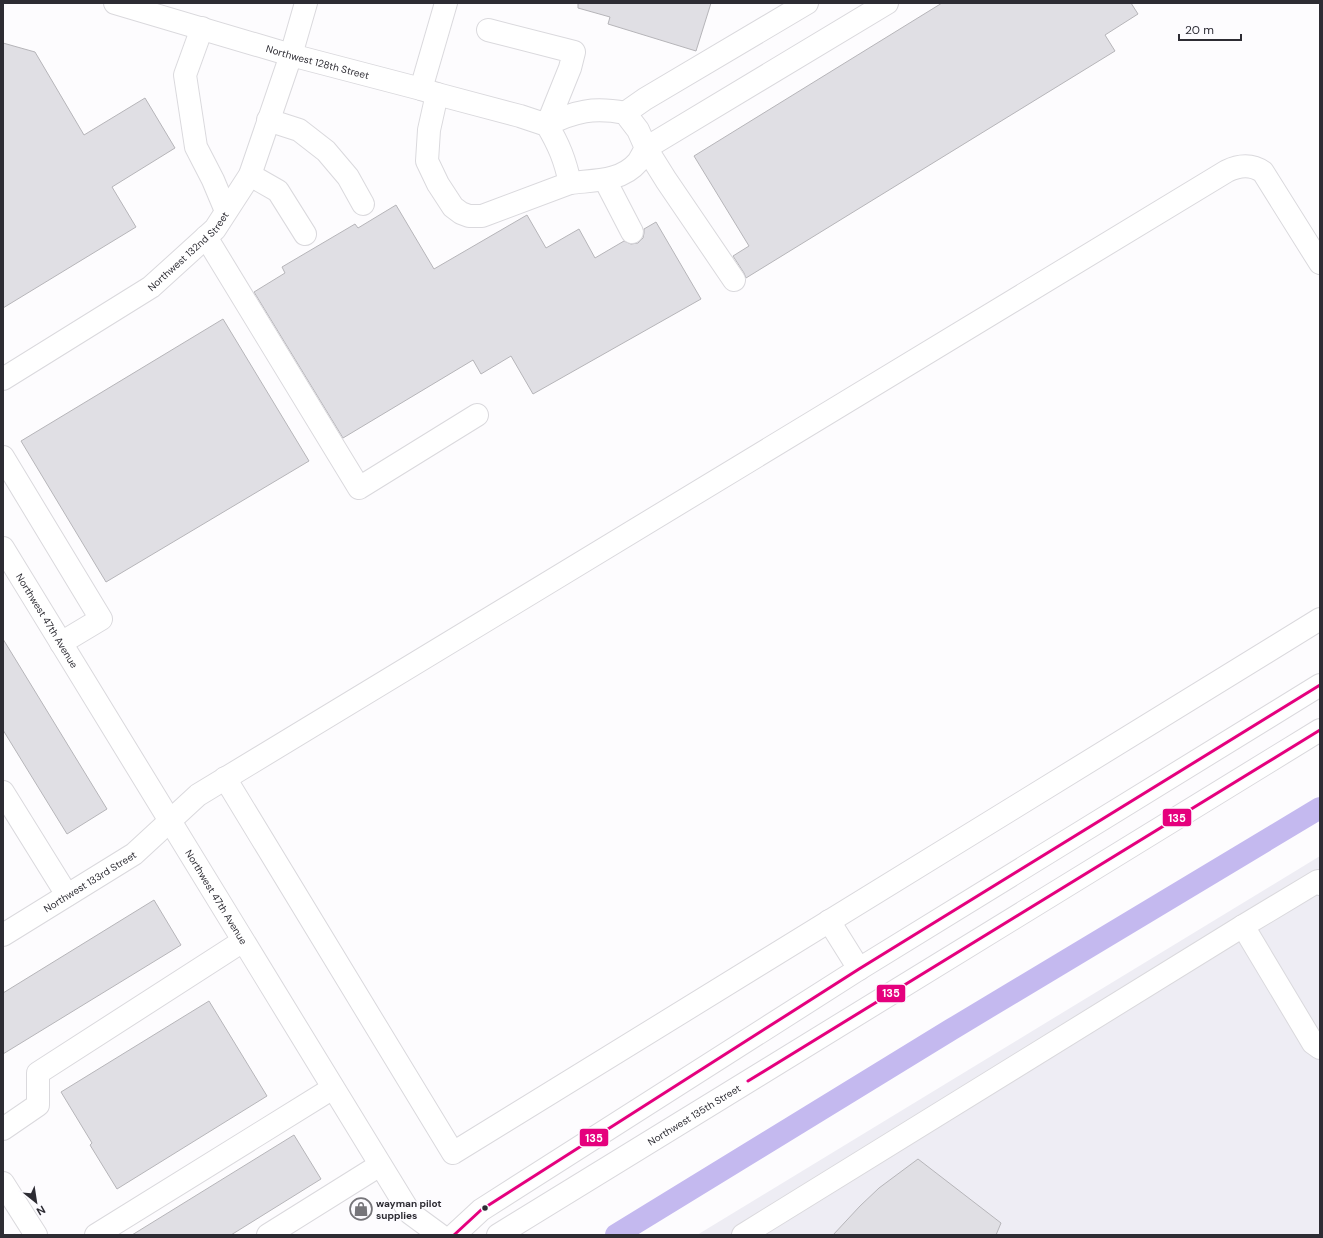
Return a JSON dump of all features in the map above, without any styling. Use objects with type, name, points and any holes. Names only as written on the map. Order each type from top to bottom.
[{"type":"street","name":"Northwest 128th Street","points":[[115,3],[291,55],[520,116],[547,125]]},
{"type":"street","name":"Northwest 132nd Street","points":[[3,379],[151,287],[215,228],[250,174],[291,55],[306,3]]},
{"type":"street","points":[[446,3],[429,92],[427,161],[438,184],[453,207],[461,213],[469,216],[482,216],[570,183],[605,180],[625,173],[637,162],[646,148],[887,3]]},
{"type":"street","points":[[625,113],[645,99],[807,3]]},
{"type":"street","points":[[202,28],[185,75],[196,147],[213,180],[226,211]]},
{"type":"street","points":[[488,30],[574,52],[570,68],[547,125]]},
{"type":"street","points":[[547,125],[565,116],[590,110],[609,110],[625,113],[638,130],[646,148],[734,280]]},
{"type":"street","points":[[268,120],[299,130],[326,151],[348,177],[363,204]]},
{"type":"street","points":[[547,125],[558,144],[565,162],[570,183]]},
{"type":"street","name":"Northwest 133rd Street","points":[[3,935],[134,854],[198,795],[225,778],[1233,168],[1249,166],[1262,172],[1320,263]]},
{"type":"street","points":[[250,174],[278,191],[306,234]]},
{"type":"street","points":[[605,180],[632,232]]},
{"type":"street","points":[[206,237],[359,488],[477,416]]},
{"type":"street","points":[[3,457],[101,619],[61,643]]},
{"type":"street","name":"Northwest 47th Avenue","points":[[3,548],[410,1213],[440,1235]]},
{"type":"street","points":[[225,778],[453,1152],[1320,619]]},
{"type":"street","points":[[454,1235],[481,1210],[859,969],[1320,685]]},
{"type":"street","name":"Northwest 135th Street","points":[[498,1235],[1320,730]]},
{"type":"street","points":[[3,792],[67,895]]},
{"type":"street","points":[[743,1235],[1243,926],[1318,881],[1320,884]]},
{"type":"street","points":[[829,921],[859,969]]},
{"type":"street","points":[[1243,926],[1313,1043],[1320,1048]]},
{"type":"street","points":[[3,1129],[38,1105],[38,1073],[243,941]]},
{"type":"street","points":[[96,1235],[333,1088]]},
{"type":"street","points":[[268,1235],[380,1165]]},
{"type":"street","points":[[3,1183],[36,1235]]},
{"type":"shaded area","points":[[1320,856],[1320,1235],[697,1235]]},
{"type":"building","points":[[578,3],[711,3],[696,51],[608,24],[610,17],[578,8]]},
{"type":"building","points":[[942,3],[1131,3],[1138,14],[1105,35],[1115,51],[746,278],[733,256],[749,246],[694,156]]},
{"type":"building","points":[[3,43],[35,52],[84,135],[145,98],[175,148],[112,187],[136,227],[3,308]]},
{"type":"building","points":[[396,205],[434,269],[527,215],[546,248],[579,229],[595,258],[624,241],[631,244],[638,243],[643,238],[644,229],[656,222],[701,299],[533,394],[511,356],[481,374],[473,360],[343,438],[254,292],[285,273],[282,267],[355,224],[358,228]]},
{"type":"building","points":[[223,319],[309,461],[106,582],[21,441]]},
{"type":"building","points":[[3,639],[107,809],[67,834],[3,730]]},
{"type":"building","points":[[154,900],[181,945],[3,1054],[3,993]]},
{"type":"building","points":[[209,1001],[267,1096],[117,1189],[90,1145],[92,1143],[61,1092]]},
{"type":"building","points":[[294,1135],[321,1179],[231,1235],[132,1235]]},
{"type":"building","points":[[918,1159],[1001,1223],[996,1235],[833,1235],[879,1188]]},
{"type":"waterway","points":[[616,1235],[952,1029],[1320,808]]},
{"type":"transit line","name":"135","points":[[454,1235],[481,1210],[859,969],[1320,685]]},
{"type":"transit line","name":"135","points":[[748,1081],[1320,730]]},
{"type":"place","name":"wayman pilot supplies","points":[[361,1209]]}]
